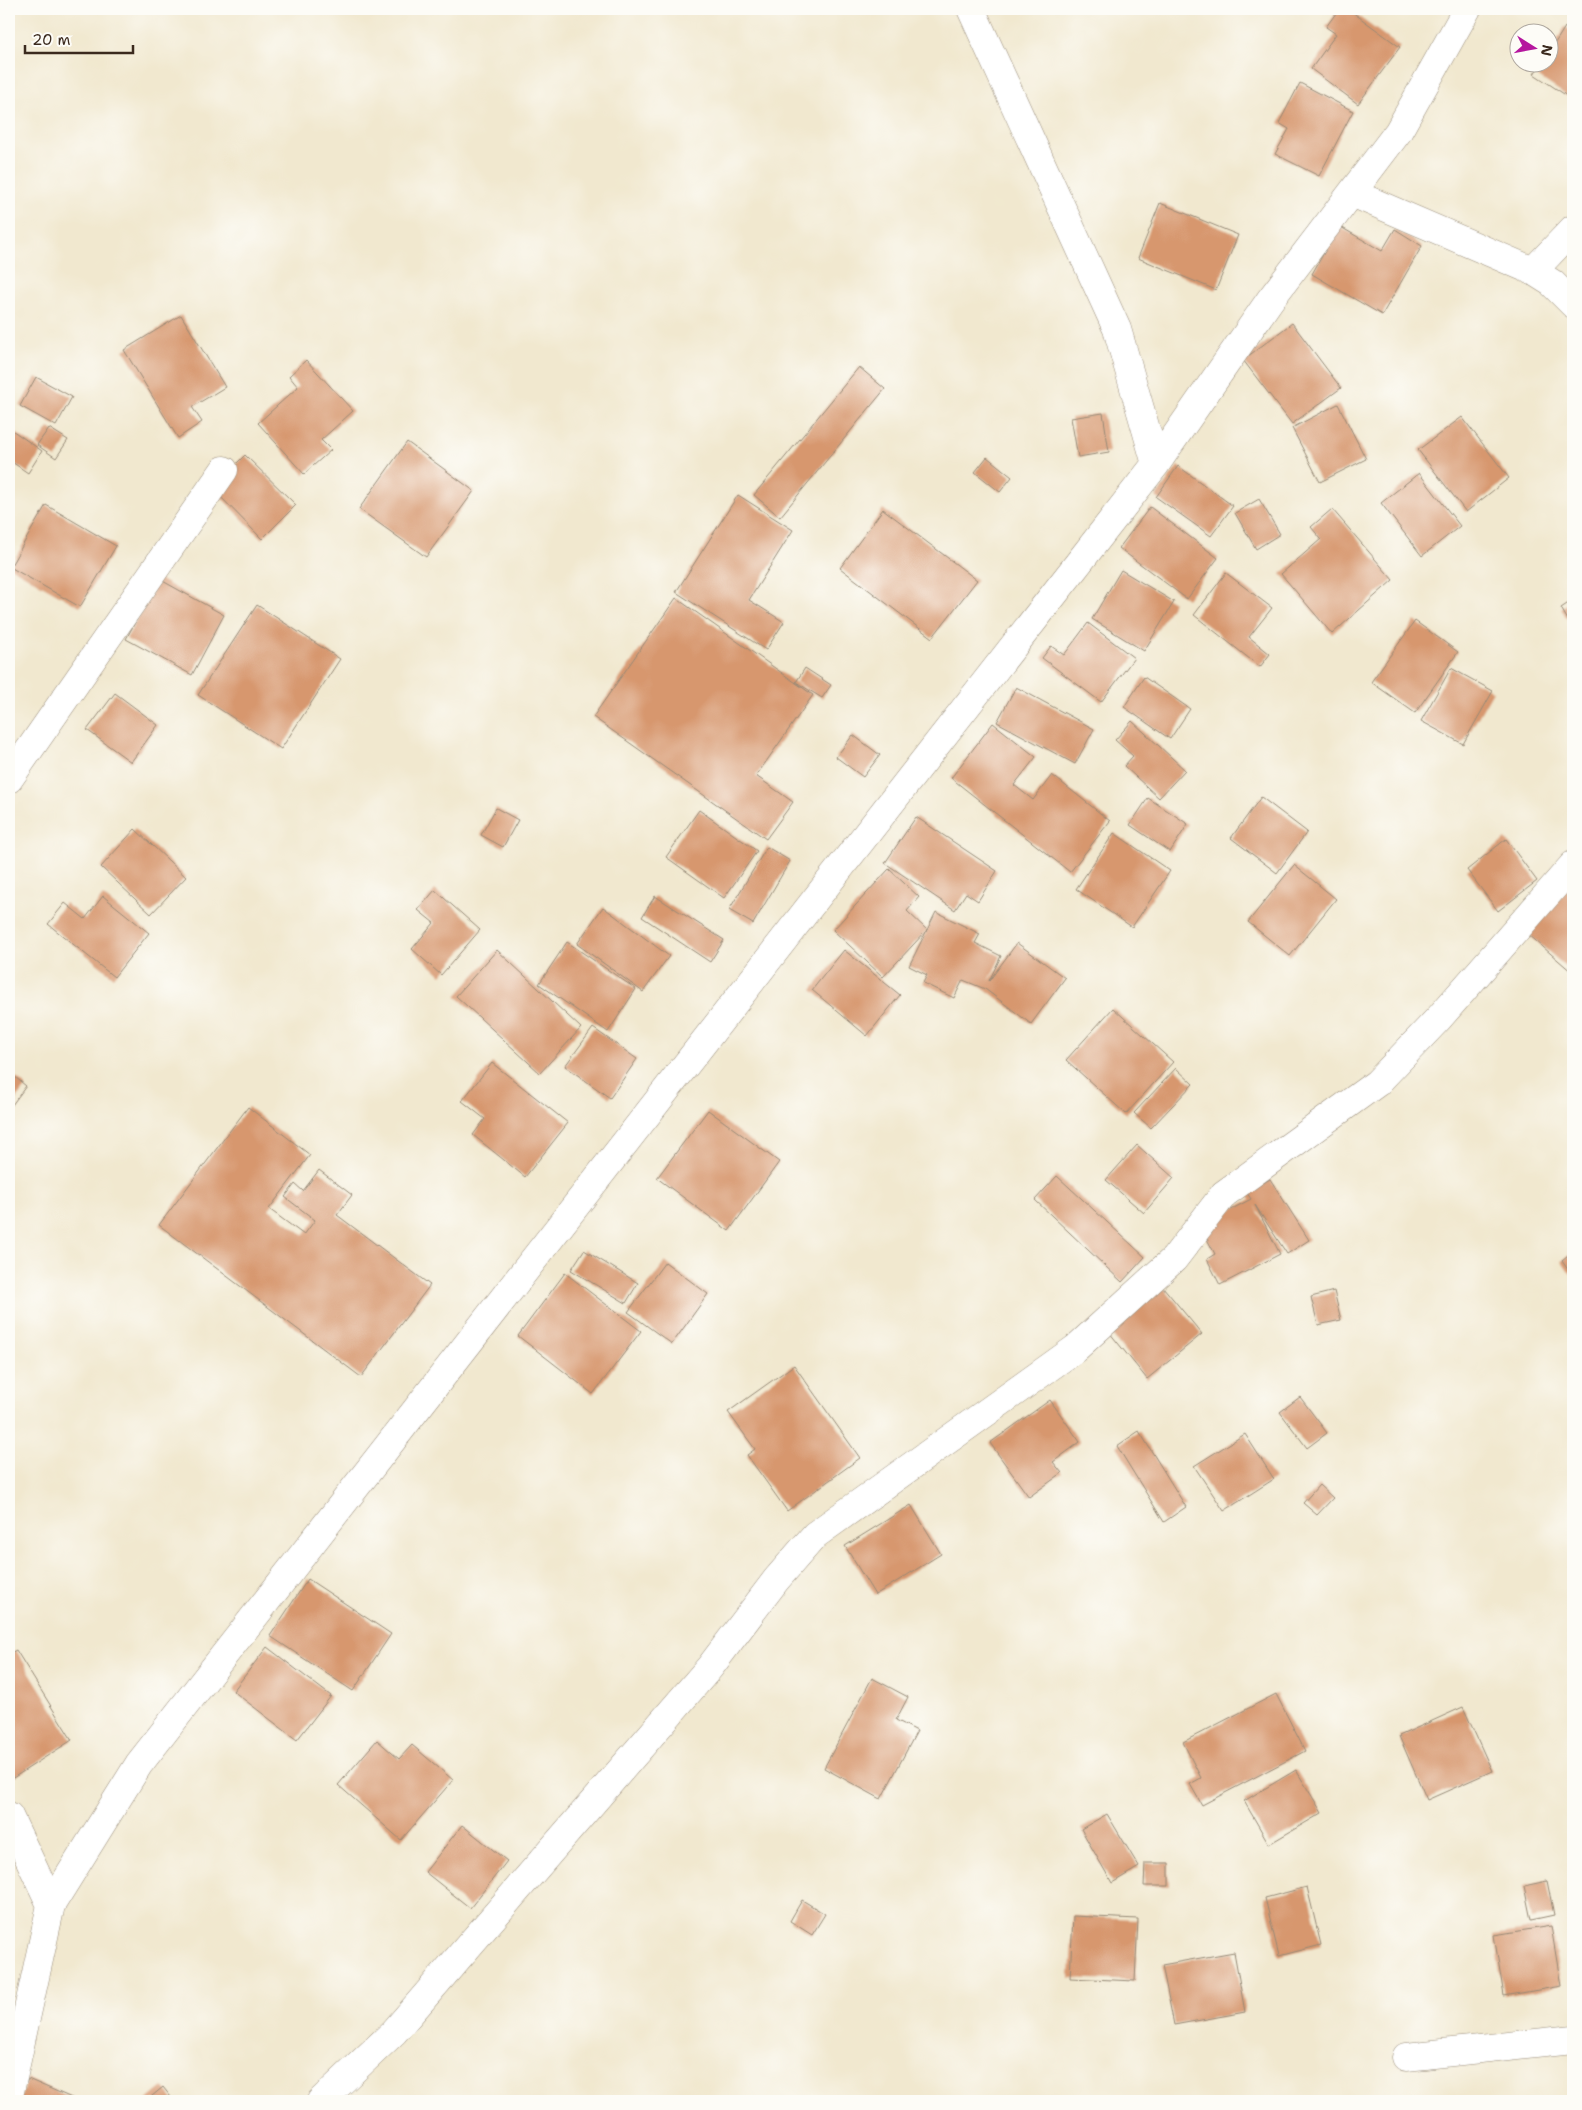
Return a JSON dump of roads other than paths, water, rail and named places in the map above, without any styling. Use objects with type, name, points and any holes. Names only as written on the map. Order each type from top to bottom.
[{"type":"street","points":[[971,9],[1117,329],[1156,464]]},
{"type":"street","points":[[9,2096],[51,1905],[139,1764],[1156,464],[1270,300],[1398,132],[1467,9]]},
{"type":"street","points":[[1352,193],[1533,271],[1552,283],[1573,304]]},
{"type":"street","points":[[1533,271],[1573,229]]},
{"type":"street","points":[[9,779],[224,470]]},
{"type":"street","points":[[321,2101],[400,2024],[710,1667],[776,1580],[815,1535],[1075,1349],[1174,1259],[1224,1194],[1377,1083],[1439,1018],[1573,865]]},
{"type":"street","points":[[9,1816],[51,1905]]},
{"type":"street","points":[[1406,2057],[1573,2039]]}]
